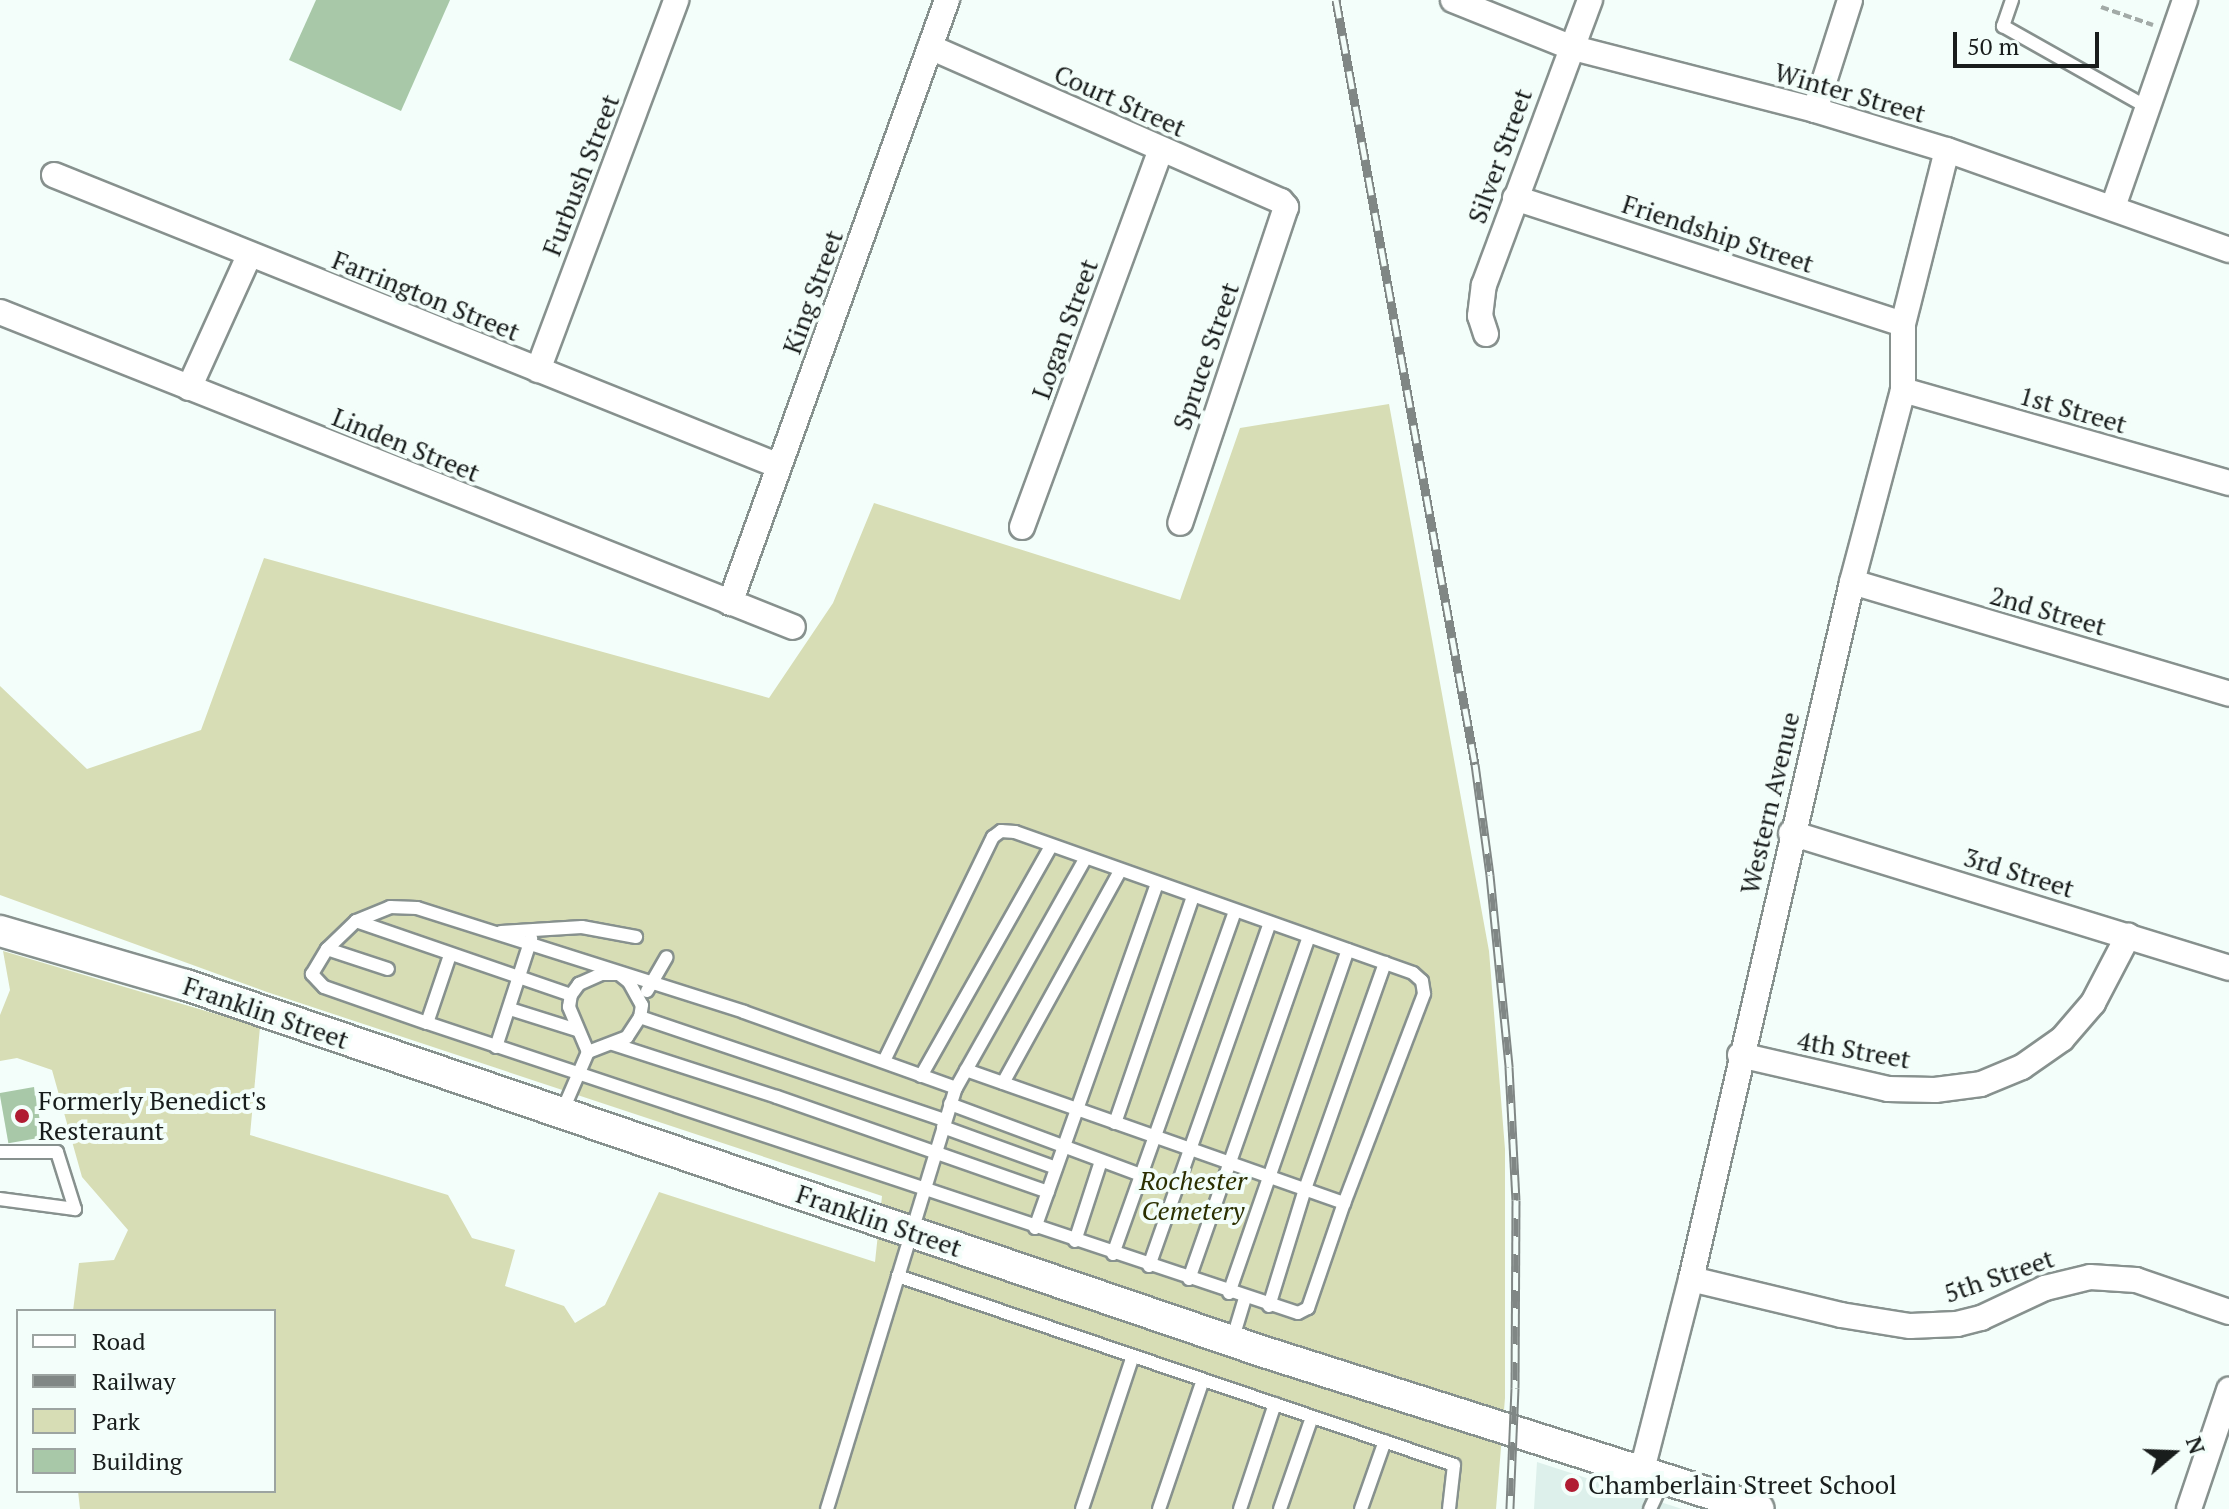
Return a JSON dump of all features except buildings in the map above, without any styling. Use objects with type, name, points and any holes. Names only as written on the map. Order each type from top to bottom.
[{"type":"street","name":"Furbush Street","points":[[538,370],[676,0]]},
{"type":"street","name":"King Street","points":[[730,603],[947,0]]},
{"type":"street","name":"Winter Street","points":[[1453,0],[1570,47],[1815,110],[1947,150],[2229,250]]},
{"type":"street","name":"Silver Street","points":[[1486,334],[1480,300],[1570,47],[1590,0]]},
{"type":"street","points":[[1815,110],[1850,0]]},
{"type":"street","points":[[2113,207],[2185,0]]},
{"type":"street","name":"Court Street","points":[[930,47],[1281,201],[1286,207]]},
{"type":"street","name":"Logan Street","points":[[1022,527],[1161,150]]},
{"type":"street","name":"Western Avenue","points":[[1653,1474],[1691,1279],[1791,833],[1903,390],[1903,324],[1947,150]]},
{"type":"street","name":"Farrington Street","points":[[54,175],[249,256],[779,466]]},
{"type":"street","name":"Friendship Street","points":[[1515,198],[1903,324]]},
{"type":"street","name":"Spruce Street","points":[[1180,523],[1286,207]]},
{"type":"street","points":[[189,388],[249,256]]},
{"type":"street","name":"Linden Street","points":[[0,312],[793,627]]},
{"type":"street","name":"1st Street","points":[[1903,390],[2229,483]]},
{"type":"street","name":"2nd Street","points":[[1852,582],[2229,694]]},
{"type":"street","name":"3rd Street","points":[[1791,833],[2229,968]]},
{"type":"street","name":"Franklin Street","points":[[0,931],[186,985],[1232,1341],[1759,1509]]},
{"type":"street","name":"4th Street","points":[[1740,1055],[1888,1089],[1935,1090],[1981,1084],[2022,1067],[2062,1039],[2093,1003],[2128,936]]},
{"type":"street","name":"5th Street","points":[[1691,1279],[1841,1315],[1910,1326],[1957,1324],[1981,1318],[2045,1288],[2090,1277],[2136,1280],[2229,1312]]},
{"type":"street","points":[[2189,1509],[2229,1390]]},
{"type":"lane","points":[[2012,0],[2003,26],[2147,107]]},
{"type":"lane","points":[[884,1061],[993,837],[1008,831],[1413,973],[1422,981],[1424,994],[1344,1203],[1308,1308],[1289,1313],[496,1047],[317,983],[312,974],[327,949],[356,921],[376,911],[403,905],[498,932],[649,984],[744,1012],[956,1088]]},
{"type":"lane","points":[[921,1076],[1051,846]]},
{"type":"lane","points":[[827,1509],[922,1190],[956,1088],[1085,859]]},
{"type":"lane","points":[[1003,1083],[1120,871]]},
{"type":"lane","points":[[1035,1228],[1157,884]]},
{"type":"lane","points":[[1115,1123],[1193,897]]},
{"type":"lane","points":[[1113,1254],[1235,911]]},
{"type":"lane","points":[[356,921],[571,995]]},
{"type":"lane","points":[[1149,1266],[1270,923]]},
{"type":"lane","points":[[498,932],[582,927],[636,937]]},
{"type":"lane","points":[[496,1047],[521,979],[534,929]]},
{"type":"lane","points":[[1189,1279],[1309,936]]},
{"type":"lane","points":[[327,949],[388,969]]},
{"type":"lane","points":[[1229,1293],[1348,950]]},
{"type":"lane","points":[[427,1023],[450,955]]},
{"type":"lane","points":[[562,1112],[588,1052],[627,1037],[641,1011],[649,984],[667,957]]},
{"type":"lane","points":[[1269,1306],[1305,1189],[1385,963]]},
{"type":"lane","points":[[588,1052],[569,1007],[571,995],[590,977],[619,974],[629,982],[641,1011],[1056,1168]]},
{"type":"lane","points":[[510,1009],[577,1030]]},
{"type":"lane","points":[[613,1044],[1048,1192]]},
{"type":"lane","points":[[966,1070],[1344,1203]]},
{"type":"lane","points":[[950,1104],[1141,1175]]},
{"type":"lane","points":[[0,1152],[57,1152],[75,1209],[0,1199]]},
{"type":"lane","points":[[1075,1241],[1101,1161]]},
{"type":"lane","points":[[898,1276],[1454,1465],[1449,1509]]},
{"type":"lane","points":[[1232,1341],[1245,1298]]},
{"type":"lane","points":[[1082,1509],[1133,1356]]},
{"type":"lane","points":[[1159,1509],[1203,1380]]},
{"type":"lane","points":[[1240,1509],[1275,1404]]},
{"type":"lane","points":[[1280,1509],[1312,1417]]},
{"type":"lane","points":[[1361,1509],[1385,1441]]},
{"type":"lane","points":[[1650,1509],[1653,1474]]},
{"type":"path","points":[[2101,7],[2159,27]]},
{"type":"shaded area","name":"Chamberlain Street School","points":[[1537,1462],[1682,1509],[1534,1509]]},
{"type":"green space","name":"Rochester Cemetery","points":[[1389,404],[1489,951],[1505,1149],[1505,1398],[1496,1509],[80,1509],[78,1493],[276,1493],[276,1309],[73,1309],[79,1263],[114,1260],[128,1230],[82,1177],[52,1070],[17,1058],[0,1061],[0,1015],[10,990],[3,951],[260,1027],[250,1135],[448,1195],[472,1238],[515,1250],[505,1286],[564,1306],[575,1323],[605,1305],[659,1192],[875,1262],[882,1196],[267,992],[0,895],[0,686],[87,769],[201,730],[264,558],[769,698],[833,603],[874,503],[1180,600],[1240,428]]},
{"type":"railway","points":[[1336,0],[1475,764],[1490,875],[1509,1067],[1516,1200],[1515,1388],[1510,1509]]},
{"type":"place","name":"Formerly Benedict's Resteraunt","points":[[22,1116]]},
{"type":"place","name":"Chamberlain Street School","points":[[1572,1485]]}]
